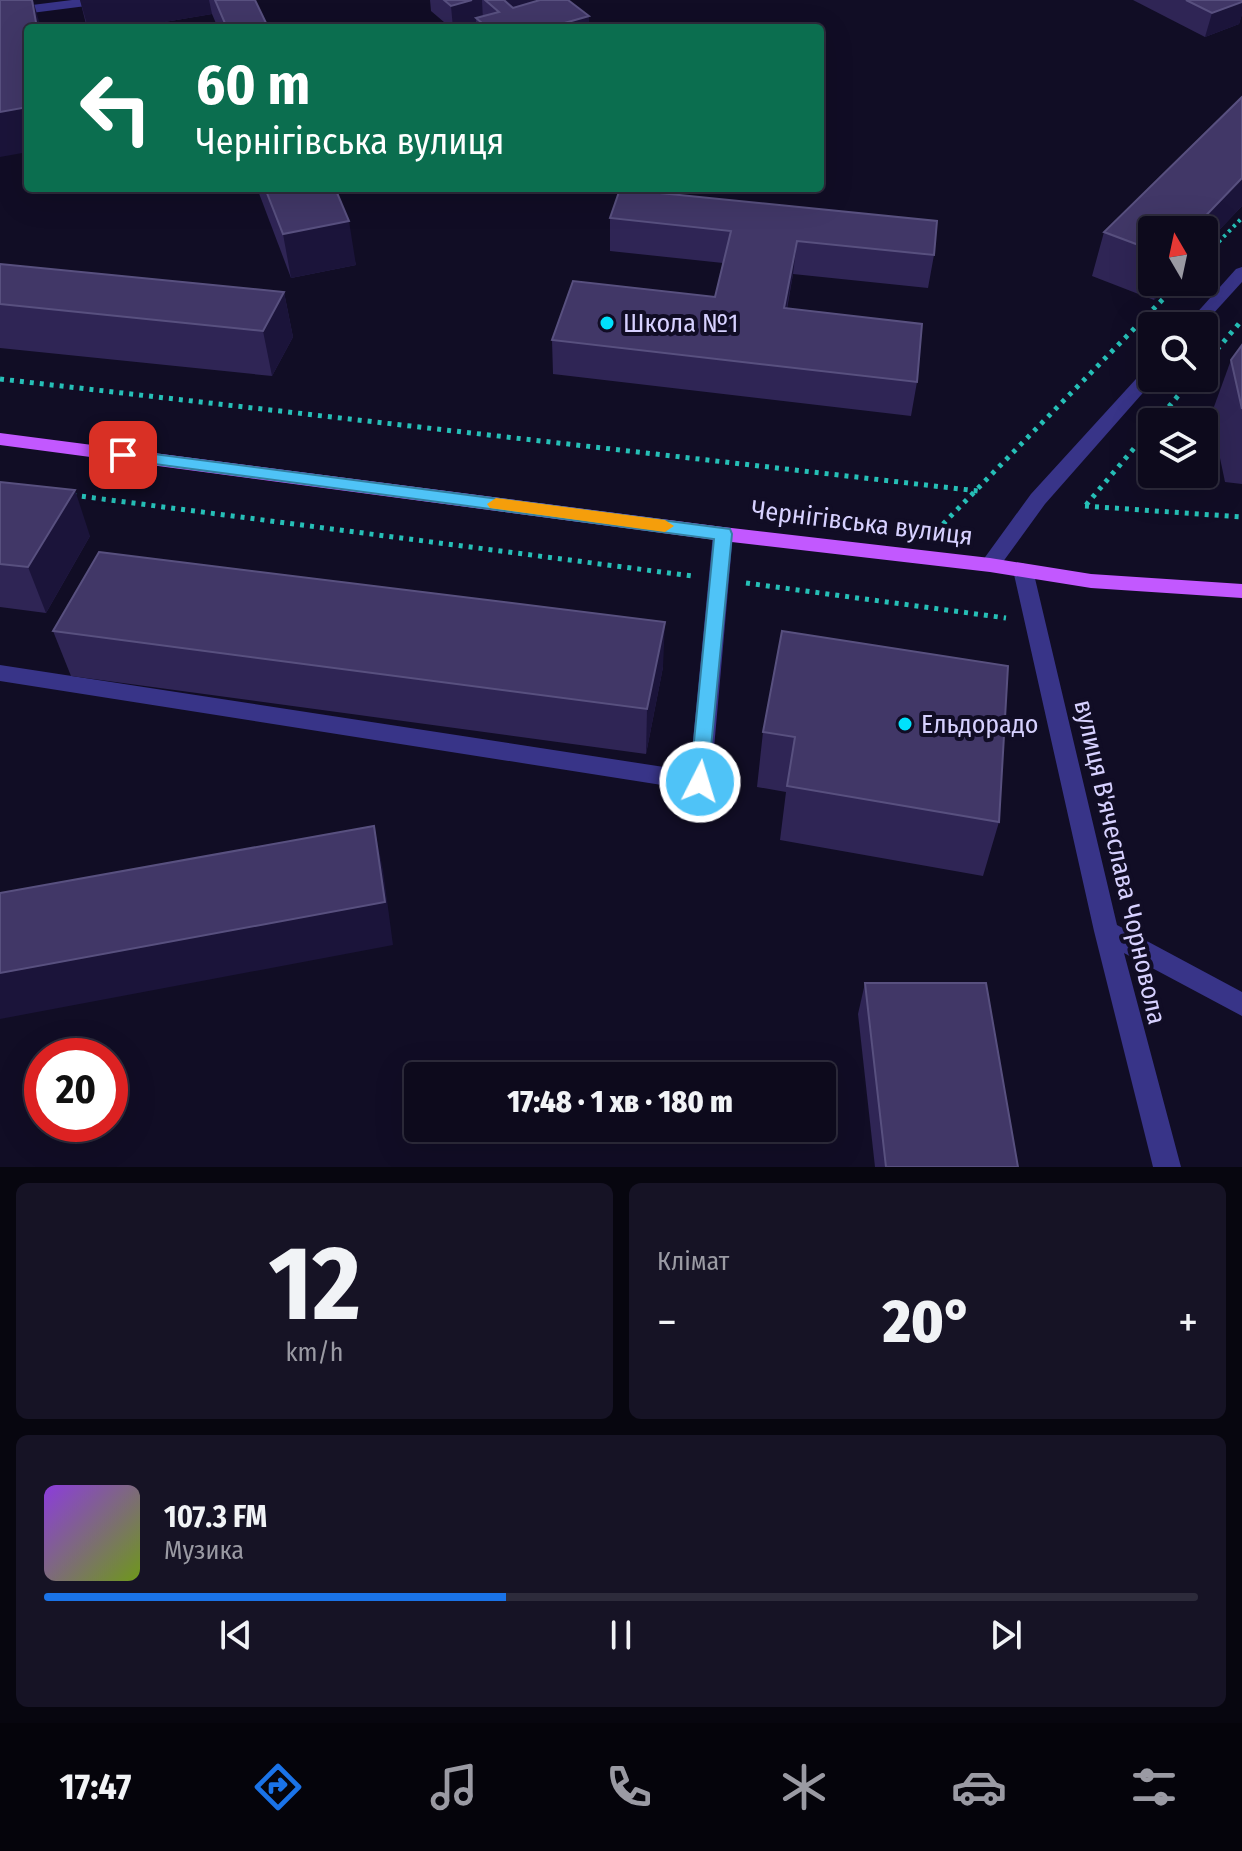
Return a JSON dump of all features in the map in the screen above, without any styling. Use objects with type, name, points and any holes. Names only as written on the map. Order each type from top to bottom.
[{"type":"main road","name":"Чернігівська вулиця","points":[[0,439],[723,534],[990,565],[1091,581],[1242,591]]},
{"type":"street","points":[[0,13],[102,0]]},
{"type":"street","points":[[1206,312],[1242,272]]},
{"type":"street","points":[[990,565],[1038,499],[1138,388]]},
{"type":"street","points":[[0,673],[700,782],[723,534]]},
{"type":"street","name":"вулиця В'ячеслава Чорновола","points":[[1023,570],[1106,931],[1167,1167]]},
{"type":"street","points":[[1106,931],[1242,1005]]},
{"type":"path","points":[[1218,243],[1242,218]]},
{"type":"path","points":[[943,524],[1166,296]]},
{"type":"path","points":[[1218,348],[1242,320]]},
{"type":"path","points":[[0,379],[978,491]]},
{"type":"path","points":[[1168,408],[1181,392]]},
{"type":"path","points":[[1138,444],[1085,506],[1242,517]]},
{"type":"path","points":[[63,494],[1034,621]]},
{"type":"building","points":[[0,0],[32,0],[36,24],[24,24],[24,108],[0,112]]},
{"type":"building","points":[[215,0],[255,0],[267,24],[225,24]]},
{"type":"building","points":[[444,0],[472,0],[451,6]]},
{"type":"building","points":[[485,0],[504,0],[513,8],[540,0],[568,0],[589,16],[561,24],[483,24],[476,18],[499,12]]},
{"type":"building","points":[[1186,0],[1242,0],[1242,2],[1212,13]]},
{"type":"building","points":[[1242,97],[1242,178],[1205,216],[1138,216],[1138,245],[1104,232]]},
{"type":"building","points":[[267,192],[337,192],[349,221],[283,234]]},
{"type":"building","points":[[619,192],[650,192],[937,221],[934,255],[797,241],[784,308],[922,324],[917,382],[552,340],[573,281],[715,297],[731,231],[610,218]]},
{"type":"building","points":[[0,264],[284,292],[263,331],[0,304]]},
{"type":"building","points":[[1242,345],[1242,409],[1231,360]]},
{"type":"building","points":[[0,482],[75,490],[28,567],[0,564]]},
{"type":"building","points":[[99,552],[665,622],[647,709],[53,631]]},
{"type":"building","points":[[782,631],[1008,666],[999,822],[787,786],[795,737],[763,732]]},
{"type":"building","points":[[374,826],[385,902],[0,973],[0,893]]},
{"type":"building","points":[[865,983],[986,983],[1018,1167],[886,1167]]},
{"type":"slow traffic","points":[[496,504],[665,526]]},
{"type":"place","name":"Школа №1","points":[[607,323]]},
{"type":"place","name":"Ельдорадо","points":[[905,724]]},
{"type":"route","points":[[123,455],[723,534],[700,782]]}]
